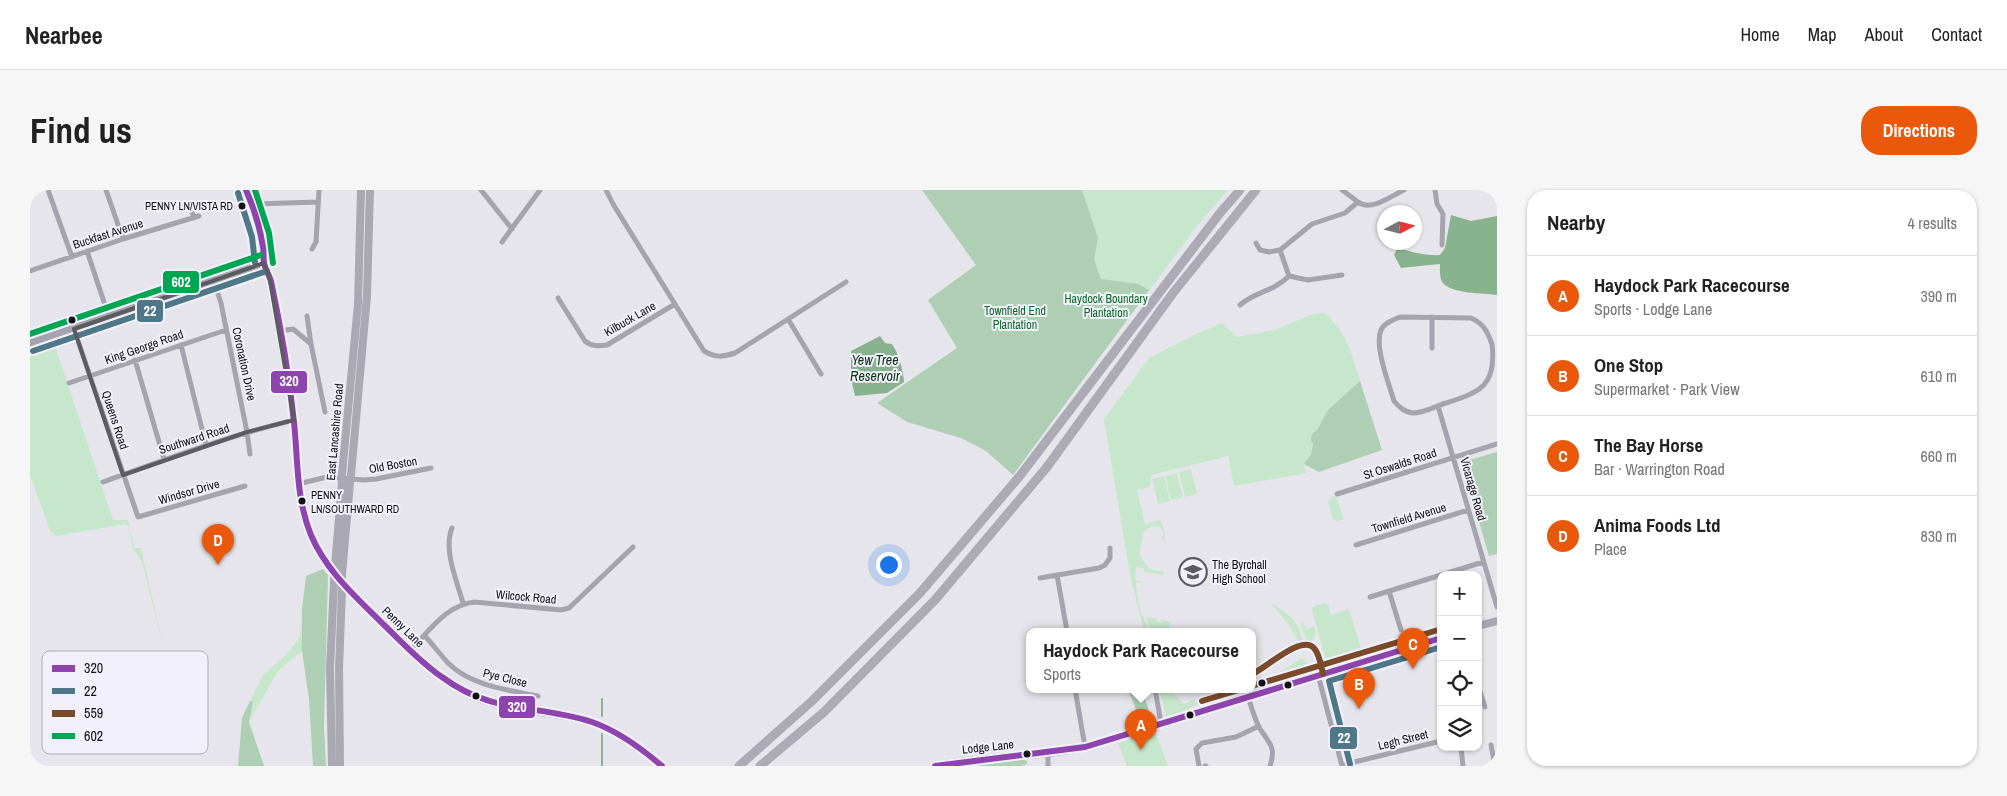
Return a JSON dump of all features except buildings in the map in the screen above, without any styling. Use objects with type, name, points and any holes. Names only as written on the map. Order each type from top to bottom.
[{"type":"highway","name":"East Lancashire Road","points":[[340,766],[339,669],[342,574],[346,478],[358,304],[361,190]]},
{"type":"highway","name":"East Lancashire Road","points":[[332,766],[330,668],[334,566],[366,309],[370,190]]},
{"type":"highway","points":[[739,766],[812,701],[920,593],[1019,477],[1220,213],[1240,190]]},
{"type":"highway","points":[[760,766],[824,712],[935,600],[1047,467],[1173,293],[1256,190]]},
{"type":"main road","name":"Penny Lane","points":[[246,190],[252,204],[264,249],[264,263],[269,275],[279,331],[294,420],[301,507],[316,548],[326,564],[346,589],[410,650],[449,682],[477,699],[498,706],[581,719],[606,727],[645,750],[662,766]]},
{"type":"main road","points":[[30,343],[264,263]]},
{"type":"main road","points":[[1482,625],[1497,621]]},
{"type":"main road","name":"Lodge Lane","points":[[934,766],[975,759],[1048,753],[1085,747],[1318,674],[1437,639]]},
{"type":"street","points":[[48,190],[72,257]]},
{"type":"street","points":[[106,190],[123,239]]},
{"type":"street","points":[[312,249],[316,242],[319,190]]},
{"type":"street","points":[[481,190],[512,229]]},
{"type":"street","points":[[502,242],[540,190]]},
{"type":"street","name":"Kilbuck Lane","points":[[606,190],[704,351],[713,357],[735,353],[846,282]]},
{"type":"street","points":[[1342,190],[1362,205],[1371,206],[1404,190]]},
{"type":"street","points":[[1435,190],[1437,204],[1443,214],[1442,245]]},
{"type":"street","points":[[252,204],[318,202]]},
{"type":"street","points":[[1256,243],[1260,250],[1269,252],[1280,250],[1312,224],[1345,213],[1358,202]]},
{"type":"street","name":"Buckfast Avenue","points":[[30,271],[123,239],[196,217],[191,209]]},
{"type":"street","points":[[1280,250],[1289,276]]},
{"type":"street","points":[[87,251],[110,317]]},
{"type":"street","points":[[1289,276],[1308,280],[1342,275]]},
{"type":"street","points":[[1240,305],[1248,298],[1279,286],[1289,276]]},
{"type":"street","name":"Coronation Drive","points":[[214,279],[221,303],[250,454]]},
{"type":"street","name":"Kilbuck Lane","points":[[558,298],[585,341],[592,345],[600,346],[607,344],[675,304]]},
{"type":"street","points":[[307,316],[325,412]]},
{"type":"street","points":[[1400,317],[1471,318],[1481,322],[1488,331],[1496,357],[1493,375],[1488,385],[1480,392],[1438,406],[1412,413],[1400,409],[1394,401],[1379,340],[1381,329],[1389,321],[1400,317]]},
{"type":"street","points":[[1432,317],[1432,348]]},
{"type":"street","points":[[788,319],[821,374]]},
{"type":"street","name":"Queens Road","points":[[74,329],[122,475],[138,516]]},
{"type":"street","points":[[279,331],[293,329],[311,344]]},
{"type":"street","name":"King George Road","points":[[69,383],[226,330]]},
{"type":"street","points":[[181,345],[206,445]]},
{"type":"street","points":[[135,360],[164,459]]},
{"type":"street","name":"Vicarage Road","points":[[1438,406],[1497,607]]},
{"type":"street","name":"Southward Road","points":[[103,482],[206,445],[294,420]]},
{"type":"street","name":"St Oswalds Road","points":[[1337,494],[1497,444]]},
{"type":"street","name":"Old Boston","points":[[298,484],[327,477],[376,479],[431,468]]},
{"type":"street","name":"Windsor Drive","points":[[138,516],[245,486]]},
{"type":"street","name":"Townfield Avenue","points":[[1356,545],[1468,510]]},
{"type":"street","points":[[410,650],[452,609],[463,603],[451,557],[449,536],[452,528]]},
{"type":"street","name":"Wilcock Road","points":[[463,603],[474,602],[561,610],[569,608],[633,547]]},
{"type":"street","points":[[1040,578],[1102,567],[1110,558],[1110,548]]},
{"type":"street","points":[[1454,571],[1483,562]]},
{"type":"street","points":[[1057,575],[1066,628]]},
{"type":"street","points":[[1370,597],[1437,576]]},
{"type":"street","points":[[1389,591],[1401,630]]},
{"type":"street","name":"Pye Close","points":[[425,636],[448,663],[473,680],[538,696]]},
{"type":"street","points":[[1318,674],[1342,766]]},
{"type":"street","points":[[1076,693],[1085,747]]},
{"type":"street","points":[[1156,693],[1160,723]]},
{"type":"street","points":[[530,701],[531,694]]},
{"type":"street","points":[[1248,696],[1258,726],[1273,748],[1274,755],[1270,766]]},
{"type":"street","points":[[1482,698],[1485,707]]},
{"type":"street","points":[[1199,766],[1196,749],[1202,743],[1236,737],[1258,726]]},
{"type":"street","name":"Legh Street","points":[[1342,766],[1437,742]]},
{"type":"street","points":[[1491,745],[1495,766]]},
{"type":"street","points":[[1461,751],[1463,766]]},
{"type":"street","points":[[1048,753],[1048,766]]},
{"type":"highlighted area","points":[[264,263],[269,275],[294,420],[247,432],[123,475],[74,329]]},
{"type":"green space","name":"Townfield End Plantation","points":[[922,190],[1082,190],[1098,238],[1094,260],[1101,279],[1138,284],[1149,290],[1013,475],[986,451],[961,438],[907,422],[877,403],[957,348],[928,300],[976,265]]},
{"type":"green space","name":"Haydock Boundary Plantation","points":[[1062,190],[1228,190],[1197,226],[1089,372]]},
{"type":"green space","points":[[1325,313],[1339,329],[1351,353],[1360,381],[1328,410],[1317,430],[1312,434],[1313,443],[1304,464],[1306,473],[1234,486],[1228,456],[1151,475],[1150,487],[1137,490],[1145,524],[1160,520],[1165,535],[1164,541],[1162,540],[1163,531],[1160,527],[1151,526],[1144,532],[1139,554],[1149,569],[1164,572],[1163,575],[1144,572],[1144,568],[1136,567],[1135,580],[1148,583],[1136,582],[1141,615],[1148,628],[1143,628],[1130,575],[1104,419],[1149,358],[1192,336],[1222,323],[1237,337],[1275,330],[1313,314]]},
{"type":"green space","points":[[54,343],[113,520],[128,520],[134,548],[141,548],[164,651],[142,562],[132,547],[129,527],[126,524],[56,536],[50,531],[30,475],[30,352]]},
{"type":"green space","points":[[1360,381],[1382,450],[1319,472],[1304,464],[1311,454],[1312,434],[1317,430],[1328,410]]},
{"type":"green space","points":[[1497,452],[1497,554],[1489,556],[1462,462]]},
{"type":"green space","points":[[1191,469],[1197,494],[1185,497],[1179,472]]},
{"type":"green space","points":[[1177,473],[1183,497],[1171,500],[1165,476]]},
{"type":"green space","points":[[1164,476],[1170,501],[1158,504],[1152,479]]},
{"type":"green space","points":[[1336,496],[1344,519],[1337,521],[1333,519],[1328,503],[1331,497]]},
{"type":"green space","points":[[323,569],[328,575],[324,727],[326,766],[313,766],[309,699],[302,651],[302,609],[306,576]]},
{"type":"green space","points":[[1270,602],[1283,610],[1297,624],[1303,647],[1299,644],[1291,628]]},
{"type":"green space","points":[[1324,603],[1328,604],[1331,615],[1349,609],[1361,649],[1357,651],[1359,657],[1330,663],[1329,660],[1326,661],[1312,609]]},
{"type":"green space","points":[[302,609],[302,651],[278,671],[249,722],[253,702],[250,701],[263,675],[287,654],[300,637]]},
{"type":"green space","points":[[1146,617],[1158,619],[1157,622],[1162,623],[1162,620],[1170,622],[1169,628],[1150,628]]},
{"type":"green space","points":[[1303,621],[1306,630],[1314,626],[1315,629],[1315,636],[1308,645],[1300,622]]},
{"type":"green space","points":[[1302,658],[1309,666],[1308,672],[1264,685],[1264,682]]},
{"type":"green space","points":[[1130,693],[1143,693],[1151,717],[1141,722]]},
{"type":"green space","points":[[1160,693],[1173,693],[1184,704],[1194,699],[1198,704],[1184,711],[1166,716]]},
{"type":"green space","points":[[250,701],[253,702],[249,722],[264,766],[238,766],[242,718]]},
{"type":"green space","points":[[1155,731],[1168,766],[1127,766],[1118,743]]},
{"type":"green space","points":[[1016,757],[1027,761],[1027,764],[1021,766],[951,766]]},
{"type":"water","points":[[1451,215],[1471,221],[1497,216],[1497,295],[1460,291],[1447,287],[1441,279],[1440,264],[1401,268],[1394,255],[1396,250],[1407,250],[1440,255],[1445,248]]},
{"type":"water","name":"Yew Tree Reservoir","points":[[880,336],[885,343],[892,344],[900,362],[904,382],[887,393],[855,396],[851,379],[851,351]]},
{"type":"waterway","points":[[602,699],[602,716]]},
{"type":"waterway","points":[[602,734],[602,766]]},
{"type":"transit line","name":"320","points":[[246,190],[260,233],[265,268],[271,281],[281,334],[292,404],[298,479],[303,508],[317,548],[333,572],[411,652],[442,677],[461,689],[479,698],[497,703],[572,716],[592,722],[611,730],[629,741],[662,766]]},
{"type":"transit line","name":"602","points":[[255,190],[269,233],[273,263]]},
{"type":"transit line","name":"22","points":[[238,193],[252,237],[255,263]]},
{"type":"transit line","name":"602","points":[[30,334],[261,255]]},
{"type":"transit line","name":"22","points":[[33,351],[267,271]]},
{"type":"transit line","name":"559","points":[[1256,685],[1437,630]]},
{"type":"transit line","name":"320","points":[[935,766],[1085,747],[1437,639]]},
{"type":"transit line","name":"559","points":[[1256,672],[1292,649],[1301,645],[1308,645],[1314,648],[1318,654],[1323,674]]},
{"type":"transit line","name":"22","points":[[1350,764],[1329,681],[1437,648]]},
{"type":"transit line","name":"559","points":[[1202,701],[1229,693]]},
{"type":"place","name":"PENNY LN/VISTA RD","points":[[242,206]]},
{"type":"place","name":"PENNY LN/SOUTHWARD RD","points":[[302,501]]},
{"type":"place","name":"Anima Foods Ltd","points":[[218,565]]},
{"type":"place","name":"The Byrchall High School","points":[[1193,572]]},
{"type":"place","name":"The Bay Horse","points":[[1413,669]]},
{"type":"place","name":"One Stop","points":[[1359,709]]},
{"type":"place","name":"Haydock Park Racecourse","points":[[1141,750]]}]
